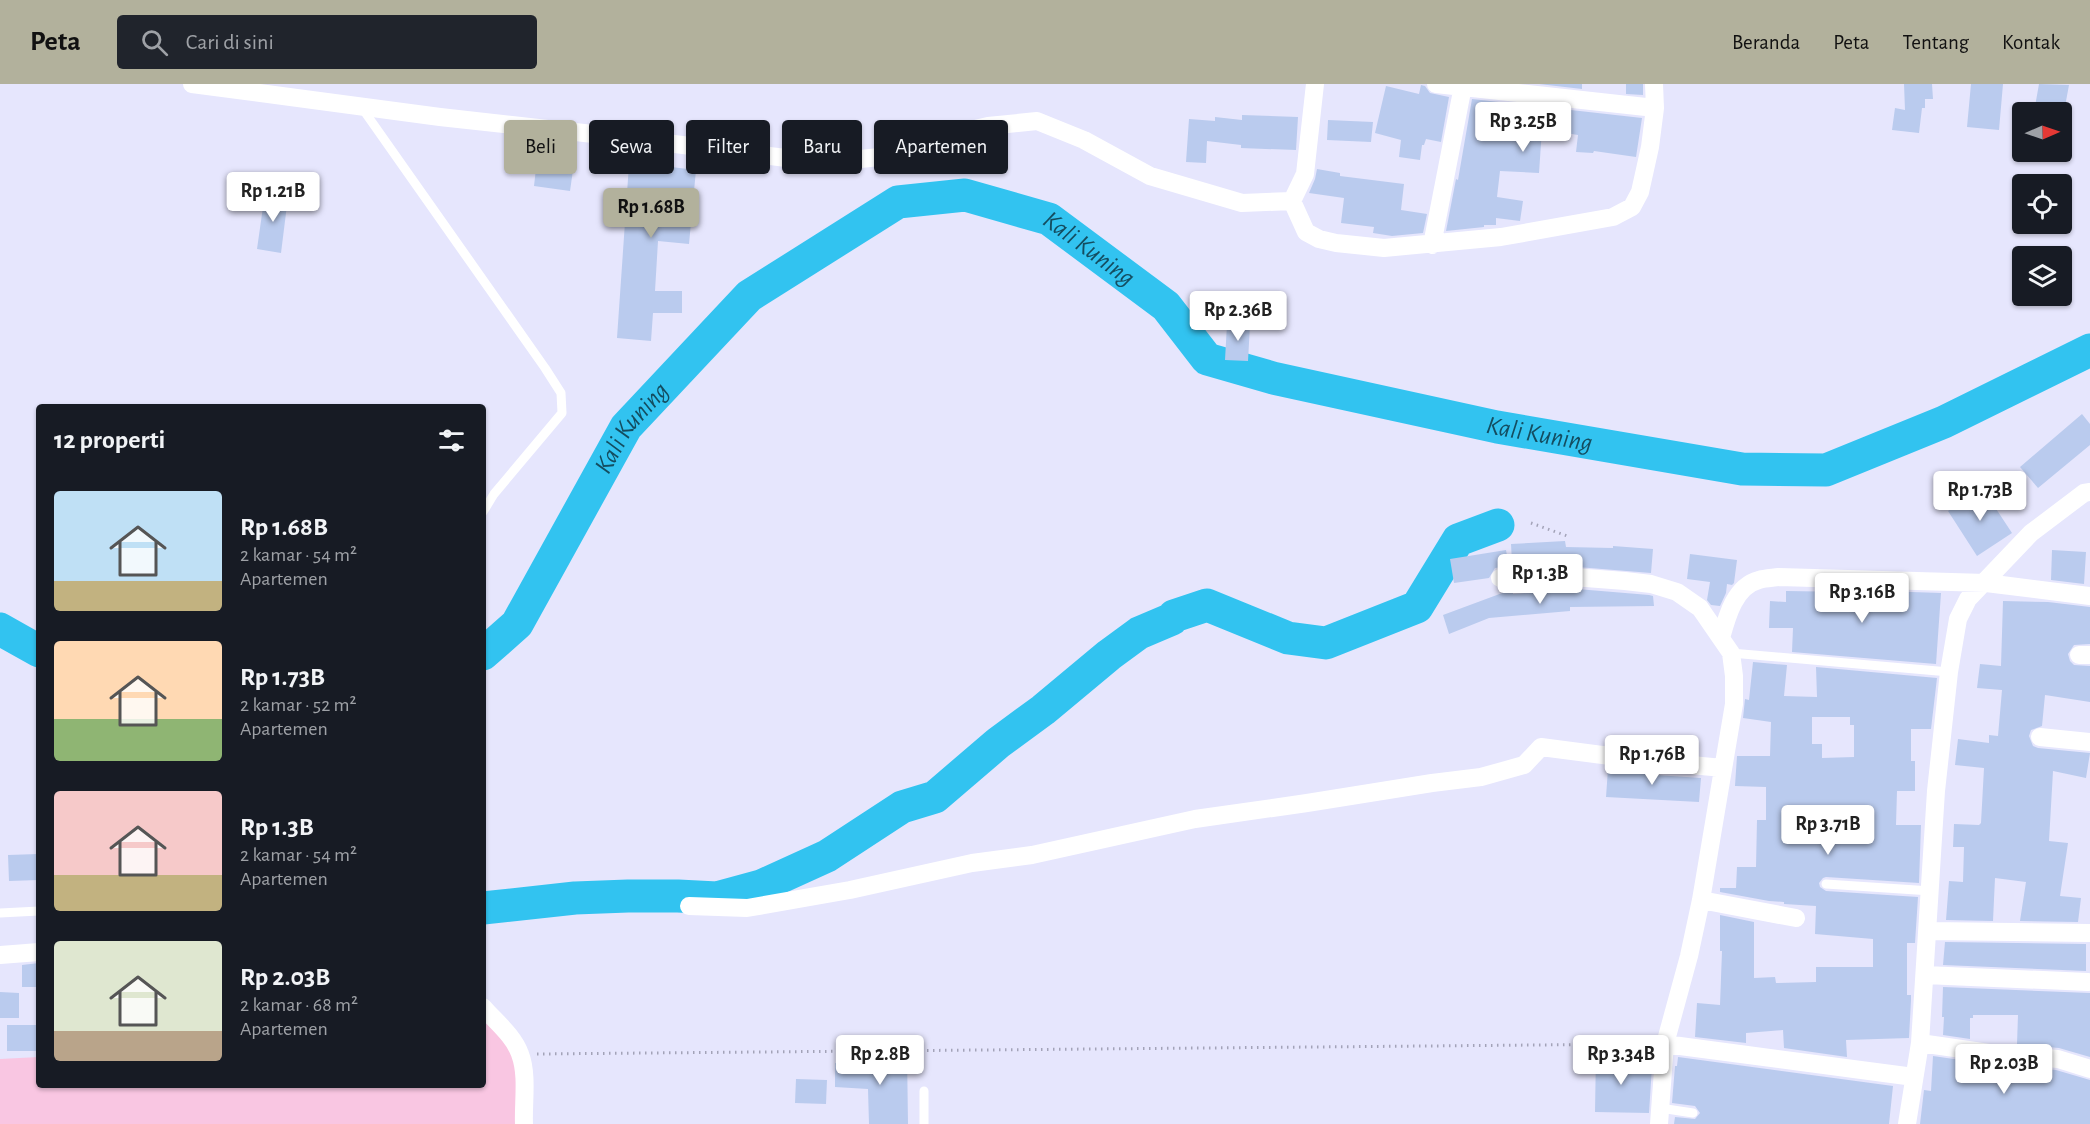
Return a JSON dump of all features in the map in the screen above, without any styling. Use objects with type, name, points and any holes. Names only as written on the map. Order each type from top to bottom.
[{"type":"street","points":[[192,84],[794,159],[851,160],[889,156],[940,137],[978,128],[1038,122],[1084,140],[1150,176],[1242,203],[1292,201]]},
{"type":"street","points":[[1292,201],[1305,174],[1315,84]]},
{"type":"street","points":[[1436,84],[1655,108]]},
{"type":"street","points":[[1292,201],[1306,232],[1319,239],[1384,248],[1501,237],[1613,217],[1632,207],[1640,192],[1650,147],[1655,108],[1654,84]]},
{"type":"street","points":[[1432,245],[1463,86]]},
{"type":"street","points":[[1907,1124],[1920,1043],[1936,791],[1949,672],[1958,619],[1968,599],[1986,583],[2031,533],[2084,493],[2090,492]]},
{"type":"street","points":[[1500,578],[1560,576],[1651,584],[1677,592],[1700,608],[1726,646]]},
{"type":"street","points":[[1659,1116],[1665,1044],[1689,956],[1701,900],[1734,704],[1734,676],[1726,646],[1726,617],[1742,589],[1758,580],[1790,577],[1986,583],[2090,596]]},
{"type":"street","points":[[2040,737],[2090,742]]},
{"type":"street","points":[[689,906],[747,908],[850,890],[972,863],[1032,855],[1195,819],[1481,777],[1524,765],[1541,747],[1723,768]]},
{"type":"street","points":[[1701,900],[1796,918]]},
{"type":"street","points":[[1928,931],[2089,933]]},
{"type":"street","points":[[0,955],[36,952]]},
{"type":"street","points":[[1925,975],[2088,982]]},
{"type":"street","points":[[486,1010],[511,1038],[520,1054],[523,1073],[524,1124]]},
{"type":"street","points":[[1920,1043],[1989,1053],[2058,1059],[2090,1069]]},
{"type":"street","points":[[1665,1044],[1914,1077]]},
{"type":"lane","points":[[361,106],[561,393],[562,413],[494,494],[486,507]]},
{"type":"lane","points":[[1726,646],[1949,672]]},
{"type":"lane","points":[[1826,884],[1930,891]]},
{"type":"lane","points":[[0,913],[36,911]]},
{"type":"lane","points":[[924,1091],[924,1124]]},
{"type":"lane","points":[[1659,1116],[1693,1113]]},
{"type":"path","points":[[1530,523],[1570,537]]},
{"type":"path","points":[[520,1054],[1665,1044]]},
{"type":"shaded area","points":[[486,1017],[520,1054],[522,1124],[0,1124],[0,1059],[36,1057],[36,1088],[486,1088]]},
{"type":"building","points":[[1539,84],[1582,84],[1582,89]]},
{"type":"building","points":[[1626,84],[1643,84],[1643,95],[1626,94]]},
{"type":"building","points":[[1904,84],[1932,84],[1933,99],[1925,99],[1919,133],[1892,130],[1895,108],[1905,110]]},
{"type":"building","points":[[1971,84],[2003,84],[1999,130],[1967,127]]},
{"type":"building","points":[[2039,84],[2069,85],[2066,102],[2036,102]]},
{"type":"building","points":[[1421,85],[1425,86],[1430,93],[1449,97],[1441,142],[1426,139],[1422,145],[1420,160],[1399,157],[1401,140],[1375,133],[1386,86],[1419,94]]},
{"type":"building","points":[[1472,99],[1642,118],[1636,157],[1594,151],[1593,153],[1576,152],[1578,135],[1542,129],[1539,173],[1500,171],[1497,197],[1523,201],[1520,221],[1496,218],[1496,225],[1446,231],[1456,179],[1458,180]]},
{"type":"building","points":[[1242,115],[1298,117],[1296,150],[1241,148],[1241,145],[1207,141],[1206,163],[1186,162],[1189,119],[1215,121],[1215,117],[1242,120]]},
{"type":"building","points":[[1328,120],[1373,122],[1371,142],[1327,140]]},
{"type":"building","points":[[674,167],[686,169],[686,174],[696,174],[689,244],[658,241],[655,291],[682,291],[682,313],[653,313],[651,341],[617,338],[628,174],[674,174]]},
{"type":"building","points":[[1317,169],[1340,173],[1340,176],[1404,184],[1401,210],[1427,214],[1423,233],[1392,236],[1373,233],[1374,227],[1341,223],[1344,198],[1309,193]]},
{"type":"building","points":[[535,174],[572,174],[570,191],[534,186]]},
{"type":"building","points":[[265,193],[288,197],[281,253],[257,249]]},
{"type":"building","points":[[1227,324],[1250,325],[1248,361],[1225,360]]},
{"type":"building","points":[[2082,414],[2090,424],[2090,445],[2038,488],[2020,467]]},
{"type":"building","points":[[1983,489],[2012,533],[1977,556],[1948,511]]},
{"type":"building","points":[[1565,541],[1566,547],[1613,548],[1613,546],[1653,549],[1651,573],[1553,565],[1553,560],[1512,562],[1511,544]]},
{"type":"building","points":[[1506,550],[1509,566],[1495,568],[1489,578],[1454,583],[1450,559]]},
{"type":"building","points":[[2052,550],[2086,552],[2084,584],[2051,580]]},
{"type":"building","points":[[1690,554],[1737,560],[1734,583],[1727,584],[1720,606],[1711,605],[1707,600],[1710,582],[1687,579]]},
{"type":"building","points":[[1553,587],[1649,595],[1653,596],[1654,606],[1570,607],[1570,611],[1489,618],[1449,634],[1443,615],[1513,589],[1513,594],[1553,591]]},
{"type":"building","points":[[1852,590],[1941,593],[1936,664],[1792,652],[1793,628],[1769,628],[1770,601],[1786,602],[1786,591],[1852,592]]},
{"type":"building","points":[[2003,601],[2048,602],[2090,607],[2090,644],[2074,645],[2068,654],[2074,665],[2090,666],[2090,702],[2045,695],[2042,726],[2031,730],[2029,736],[2033,746],[2038,748],[2090,753],[2086,778],[2053,771],[2049,841],[2068,843],[2060,896],[2081,898],[2078,922],[2020,921],[2026,882],[1995,878],[1993,921],[1946,920],[1949,881],[1963,882],[1964,847],[1953,847],[1954,824],[1979,825],[1981,823],[1984,768],[1955,765],[1958,739],[1989,743],[1989,735],[1998,736],[2002,690],[1977,688],[1980,664],[2001,666]]},
{"type":"building","points":[[1753,662],[1787,665],[1784,696],[1817,697],[1816,667],[1937,678],[1931,729],[1911,729],[1911,761],[1915,761],[1915,791],[1897,791],[1896,825],[1921,825],[1919,883],[1826,877],[1819,883],[1820,887],[1826,891],[1918,897],[1915,943],[1907,943],[1907,995],[1911,995],[1909,1038],[1846,1040],[1847,1057],[1784,1048],[1783,1030],[1746,1033],[1746,1043],[1695,1037],[1697,1003],[1720,1005],[1722,951],[1720,951],[1720,915],[1754,922],[1754,978],[1775,977],[1776,983],[1816,982],[1816,967],[1873,967],[1873,939],[1815,934],[1816,906],[1784,904],[1784,902],[1720,892],[1720,888],[1736,888],[1737,867],[1756,867],[1757,820],[1766,820],[1766,787],[1735,786],[1737,756],[1770,756],[1771,722],[1743,718],[1745,699],[1749,700]],"holes":[[[1812,717],[1850,717],[1850,725],[1854,725],[1854,757],[1822,758],[1822,744],[1812,744]]]},
{"type":"building","points":[[1608,769],[1701,778],[1699,802],[1606,797]]},
{"type":"building","points":[[36,854],[36,880],[9,881],[8,855]]},
{"type":"building","points":[[1945,942],[2086,944],[2086,971],[1943,965]]},
{"type":"building","points":[[36,963],[36,987],[22,987],[22,965]]},
{"type":"building","points":[[1943,987],[2090,993],[2090,1057],[2059,1048],[2017,1044],[2018,1015],[1973,1015],[1973,1018],[1970,1018],[1970,1039],[1943,1035]]},
{"type":"building","points":[[0,992],[19,993],[19,1018],[0,1018]]},
{"type":"building","points":[[7,1025],[36,1025],[36,1051],[7,1051]]},
{"type":"building","points":[[907,1053],[908,1124],[869,1124],[868,1089],[835,1087],[835,1063],[868,1065],[868,1054]]},
{"type":"building","points":[[1596,1053],[1618,1053],[1618,1065],[1652,1066],[1649,1113],[1595,1112]]},
{"type":"building","points":[[1933,1056],[2056,1070],[2090,1080],[2090,1124],[1920,1124],[1924,1090],[1931,1091]]},
{"type":"building","points":[[1678,1057],[1893,1086],[1889,1124],[1674,1124],[1675,1117],[1695,1119],[1700,1113],[1695,1106],[1672,1103],[1675,1066],[1677,1066]]},
{"type":"building","points":[[796,1079],[827,1080],[826,1104],[795,1103]]},
{"type":"waterway","name":"Kali Kuning","points":[[486,651],[517,624],[626,427],[749,296],[898,202],[965,195],[1049,219],[1166,306],[1207,359],[1273,378],[1497,427],[1742,469],[1826,470],[1944,422],[2090,350]]},
{"type":"waterway","points":[[486,908],[575,898],[628,896],[717,898],[761,886],[827,856],[902,807],[935,797],[998,743],[1139,633],[1172,619],[1174,616],[1207,605],[1288,638],[1326,643],[1417,607],[1458,540],[1498,525]]},
{"type":"waterway","name":"Kali Kuning","points":[[0,629],[36,649]]}]
